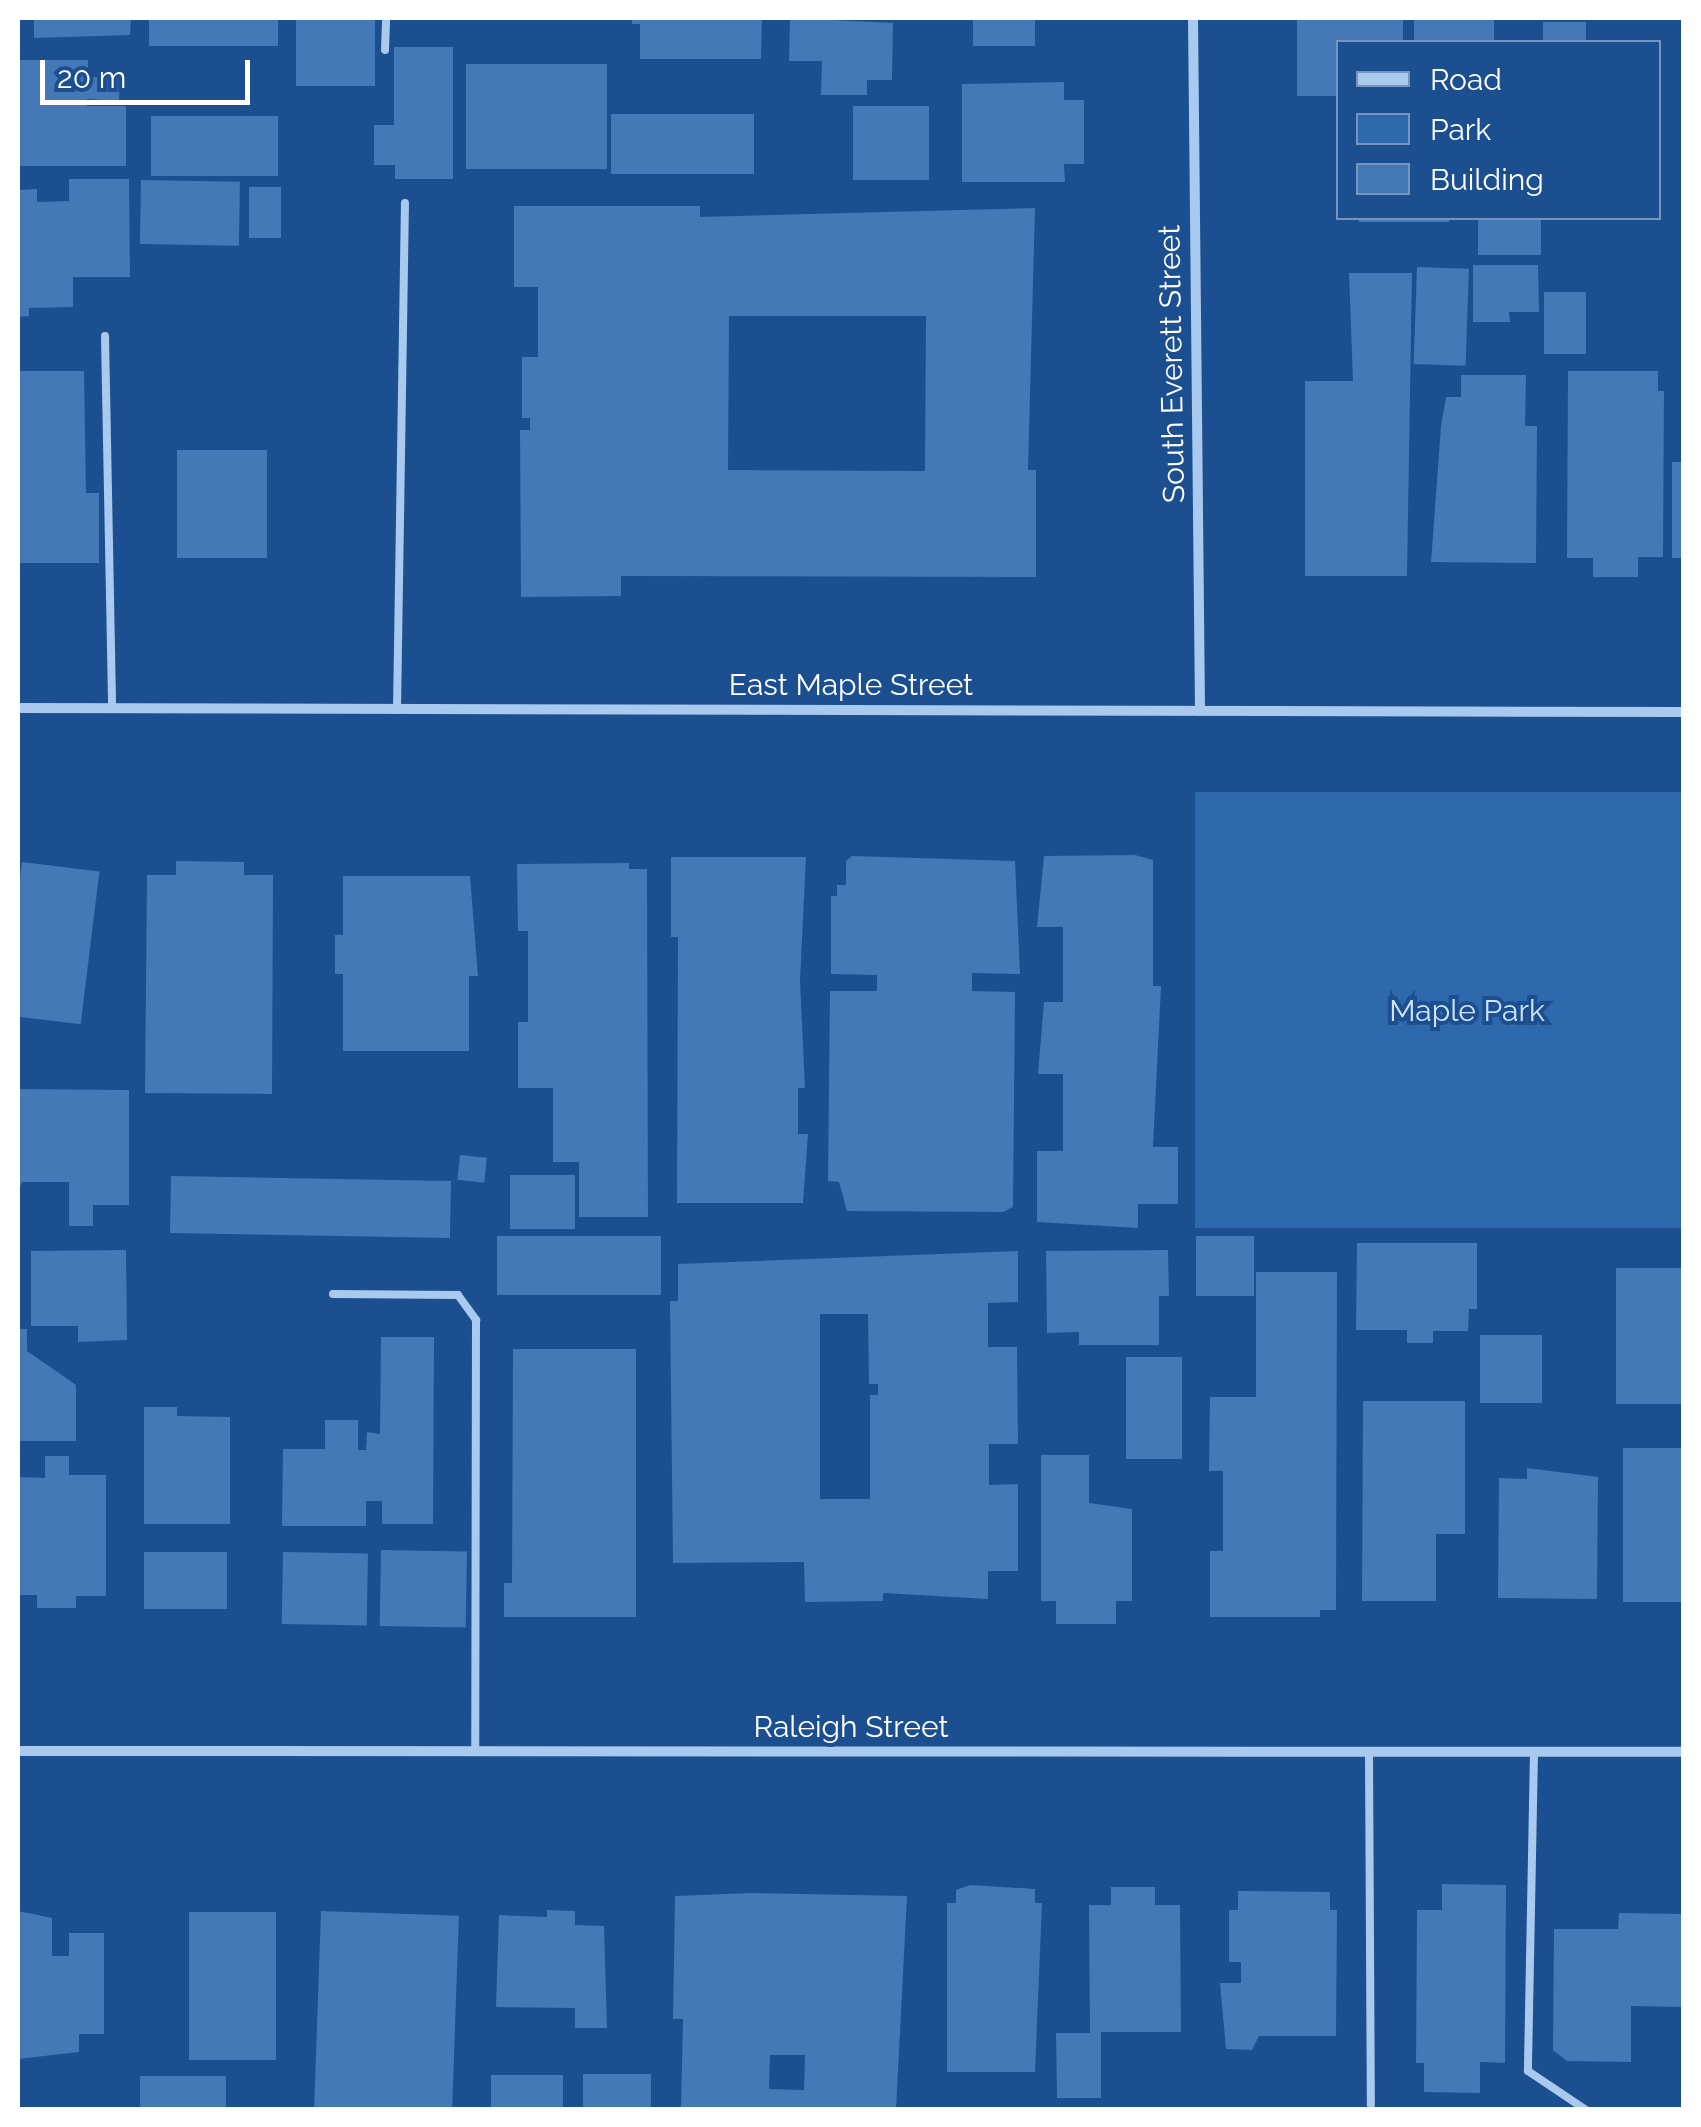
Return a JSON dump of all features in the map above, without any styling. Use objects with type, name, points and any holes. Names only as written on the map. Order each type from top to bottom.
[{"type":"street","name":"South Everett Street","points":[[1192,18],[1200,711]]},
{"type":"street","name":"East Maple Street","points":[[18,708],[1684,712]]},
{"type":"street","name":"Raleigh Street","points":[[18,1751],[1684,1752]]},
{"type":"lane","points":[[385,50],[386,18]]},
{"type":"lane","points":[[396,710],[405,204]]},
{"type":"lane","points":[[105,336],[112,708]]},
{"type":"lane","points":[[333,1294],[458,1295],[476,1320],[475,1751]]},
{"type":"lane","points":[[1369,1752],[1371,2105]]},
{"type":"lane","points":[[1534,1752],[1528,2071],[1586,2110]]},
{"type":"green space","name":"Maple Park","points":[[1195,792],[1683,792],[1683,1228],[1195,1228]]},
{"type":"building","points":[[34,18],[131,18],[130,35],[34,38]]},
{"type":"building","points":[[149,18],[278,18],[278,46],[149,46]]},
{"type":"building","points":[[296,18],[375,18],[375,86],[296,86]]},
{"type":"building","points":[[632,18],[762,18],[761,59],[640,59],[640,24],[632,24]]},
{"type":"building","points":[[790,18],[893,23],[892,80],[867,80],[867,95],[821,95],[822,61],[789,61]]},
{"type":"building","points":[[973,18],[1035,18],[1035,46],[973,46]]},
{"type":"building","points":[[1297,18],[1403,18],[1403,40],[1336,40],[1336,96],[1297,96]]},
{"type":"building","points":[[1414,18],[1494,18],[1494,40],[1414,40]]},
{"type":"building","points":[[1543,22],[1586,22],[1586,40],[1543,40]]},
{"type":"building","points":[[394,47],[453,47],[453,179],[395,179],[395,165],[374,165],[374,125],[394,125]]},
{"type":"building","points":[[18,60],[88,60],[88,77],[120,77],[119,101],[87,99],[87,106],[126,106],[126,166],[18,166]]},
{"type":"building","points":[[466,64],[607,64],[607,169],[466,169]]},
{"type":"building","points":[[1064,82],[1064,100],[1084,100],[1084,164],[1064,164],[1065,182],[962,182],[962,84]]},
{"type":"building","points":[[853,106],[929,106],[929,180],[853,180]]},
{"type":"building","points":[[611,114],[754,114],[754,174],[611,174]]},
{"type":"building","points":[[151,116],[278,116],[278,176],[151,176]]},
{"type":"building","points":[[69,179],[129,179],[130,277],[73,277],[73,307],[29,308],[29,316],[18,317],[18,190],[37,189],[37,202],[69,201]]},
{"type":"building","points":[[141,180],[240,182],[239,246],[140,244]]},
{"type":"building","points":[[249,187],[281,187],[281,238],[249,238]]},
{"type":"building","points":[[514,206],[700,206],[700,217],[1035,208],[1028,470],[1036,470],[1036,577],[621,576],[621,596],[521,597],[520,430],[530,430],[530,418],[522,418],[522,357],[538,357],[538,287],[514,287]],"holes":[[[729,316],[926,316],[925,471],[728,470]]]},
{"type":"building","points":[[1359,220],[1449,220],[1449,222]]},
{"type":"building","points":[[1478,220],[1541,220],[1541,255],[1478,255]]},
{"type":"building","points":[[1473,265],[1538,265],[1539,312],[1509,312],[1510,322],[1473,322]]},
{"type":"building","points":[[1417,267],[1469,269],[1466,366],[1414,364]]},
{"type":"building","points":[[1349,273],[1412,273],[1407,576],[1305,576],[1305,381],[1353,381]]},
{"type":"building","points":[[1544,292],[1586,292],[1586,354],[1544,354]]},
{"type":"building","points":[[18,371],[84,371],[86,493],[99,493],[99,563],[18,563]]},
{"type":"building","points":[[1568,371],[1658,371],[1658,391],[1664,391],[1663,557],[1638,557],[1638,577],[1593,577],[1593,558],[1567,558]]},
{"type":"building","points":[[1461,375],[1526,375],[1525,426],[1537,426],[1536,563],[1431,562],[1441,426],[1446,397],[1461,397]]},
{"type":"building","points":[[177,450],[267,450],[267,558],[177,558]]},
{"type":"building","points":[[1672,462],[1684,462],[1684,558],[1672,558]]},
{"type":"building","points":[[1135,855],[1153,860],[1153,986],[1161,986],[1153,1147],[1178,1147],[1178,1204],[1138,1204],[1138,1228],[1037,1222],[1037,1151],[1063,1151],[1063,1074],[1038,1074],[1044,1002],[1063,1002],[1063,927],[1037,927],[1044,856]]},
{"type":"building","points":[[852,856],[1015,861],[1020,974],[972,973],[972,991],[1015,992],[1013,1207],[1003,1212],[847,1211],[839,1182],[828,1181],[830,991],[877,991],[877,975],[831,974],[831,896],[837,896],[837,885],[846,885],[846,861]]},
{"type":"building","points":[[671,857],[806,857],[800,981],[805,1088],[798,1088],[798,1134],[808,1134],[803,1203],[677,1203],[678,937],[671,937]]},
{"type":"building","points":[[176,861],[244,862],[244,875],[273,875],[272,1094],[145,1093],[147,875],[176,875]]},
{"type":"building","points":[[22,862],[99,872],[81,1024],[18,1017],[18,895]]},
{"type":"building","points":[[629,863],[629,869],[647,869],[648,1217],[579,1217],[579,1162],[553,1162],[553,1088],[518,1088],[518,1022],[528,1022],[528,931],[518,931],[517,864]]},
{"type":"building","points":[[343,876],[470,876],[478,976],[469,976],[469,1051],[343,1051],[343,974],[335,974],[335,935],[343,935]]},
{"type":"building","points":[[18,1089],[129,1090],[129,1205],[93,1205],[93,1226],[69,1226],[69,1182],[22,1182],[18,1193]]},
{"type":"building","points":[[460,1155],[487,1158],[484,1183],[457,1180]]},
{"type":"building","points":[[510,1175],[575,1175],[575,1229],[510,1229]]},
{"type":"building","points":[[171,1176],[451,1181],[450,1238],[170,1233]]},
{"type":"building","points":[[497,1236],[661,1236],[661,1295],[497,1295]]},
{"type":"building","points":[[1196,1236],[1254,1236],[1254,1296],[1196,1296]]},
{"type":"building","points":[[1357,1243],[1477,1243],[1477,1309],[1469,1309],[1468,1331],[1433,1331],[1433,1343],[1407,1343],[1407,1330],[1356,1330]]},
{"type":"building","points":[[126,1250],[127,1340],[78,1342],[78,1326],[31,1326],[31,1251]]},
{"type":"building","points":[[1168,1250],[1169,1296],[1159,1296],[1159,1345],[1079,1345],[1079,1332],[1047,1333],[1046,1251]]},
{"type":"building","points":[[1018,1251],[1018,1302],[988,1303],[988,1347],[1017,1347],[1018,1444],[989,1444],[989,1485],[1018,1484],[1018,1571],[988,1571],[988,1599],[883,1593],[883,1601],[805,1602],[804,1562],[673,1563],[670,1301],[678,1301],[678,1264]],"holes":[[[820,1314],[868,1314],[869,1384],[878,1384],[878,1395],[870,1395],[870,1499],[820,1499]]]},
{"type":"building","points":[[1616,1268],[1684,1268],[1684,1404],[1616,1404]]},
{"type":"building","points":[[1256,1272],[1337,1272],[1336,1610],[1320,1610],[1320,1617],[1210,1617],[1210,1551],[1223,1551],[1223,1471],[1209,1471],[1210,1397],[1256,1397]]},
{"type":"building","points":[[18,1329],[27,1329],[27,1351],[76,1385],[76,1441],[18,1441]]},
{"type":"building","points":[[1480,1335],[1542,1335],[1542,1403],[1480,1403]]},
{"type":"building","points":[[381,1337],[434,1337],[433,1524],[382,1524],[382,1501],[366,1501],[366,1526],[282,1526],[283,1449],[325,1449],[325,1420],[358,1420],[358,1450],[366,1450],[367,1432],[380,1434]]},
{"type":"building","points":[[513,1349],[636,1349],[636,1617],[504,1617],[504,1583],[512,1583]]},
{"type":"building","points":[[1126,1357],[1182,1357],[1182,1459],[1126,1459]]},
{"type":"building","points":[[1363,1401],[1465,1401],[1465,1534],[1436,1534],[1436,1601],[1362,1601]]},
{"type":"building","points":[[144,1407],[177,1407],[177,1416],[230,1417],[230,1524],[144,1524]]},
{"type":"building","points":[[1623,1448],[1684,1448],[1684,1602],[1623,1602]]},
{"type":"building","points":[[1041,1455],[1089,1455],[1089,1503],[1132,1509],[1132,1601],[1116,1601],[1116,1624],[1056,1624],[1056,1601],[1041,1601]]},
{"type":"building","points":[[45,1456],[69,1456],[69,1475],[106,1475],[106,1596],[76,1596],[76,1608],[37,1608],[37,1595],[18,1595],[18,1477],[45,1478]]},
{"type":"building","points":[[1527,1468],[1598,1477],[1597,1599],[1498,1598],[1499,1478],[1527,1479]]},
{"type":"building","points":[[381,1550],[467,1552],[466,1627],[380,1626]]},
{"type":"building","points":[[144,1552],[227,1552],[227,1609],[144,1609]]},
{"type":"building","points":[[283,1552],[368,1553],[367,1625],[282,1624]]},
{"type":"building","points":[[1442,1884],[1506,1885],[1505,2063],[1480,2062],[1480,2093],[1424,2092],[1424,2063],[1416,2063],[1417,1910],[1442,1910]]},
{"type":"building","points":[[970,1885],[1035,1889],[1035,1903],[1042,1903],[1035,2072],[947,2072],[947,1903],[956,1903],[956,1890]]},
{"type":"building","points":[[1111,1887],[1155,1887],[1155,1905],[1180,1905],[1181,2032],[1101,2032],[1101,2098],[1057,2098],[1056,2033],[1090,2033],[1089,1905],[1111,1905]]},
{"type":"building","points":[[1238,1891],[1330,1892],[1330,1910],[1337,1910],[1336,2036],[1259,2036],[1252,2050],[1226,2049],[1220,1983],[1241,1983],[1241,1962],[1229,1962],[1229,1910],[1238,1910]]},
{"type":"building","points":[[675,1896],[907,1896],[896,2110],[681,2110],[683,2019],[673,2019]],"holes":[[[770,2055],[805,2055],[804,2090],[769,2089]]]},
{"type":"building","points":[[547,1910],[575,1911],[575,1925],[604,1926],[607,2028],[575,2028],[575,2008],[496,2007],[499,1915],[547,1917]]},
{"type":"building","points":[[18,1911],[52,1918],[52,1956],[69,1956],[69,1933],[104,1933],[104,2034],[79,2034],[79,2052],[18,2059]]},
{"type":"building","points":[[321,1911],[459,1916],[452,2110],[314,2110]]},
{"type":"building","points":[[189,1912],[276,1912],[276,2060],[189,2060]]},
{"type":"building","points":[[1619,1913],[1683,1914],[1682,2007],[1631,2006],[1631,2062],[1567,2061],[1553,2050],[1554,1929],[1618,1929]]},
{"type":"building","points":[[583,2074],[651,2074],[651,2110],[583,2110]]},
{"type":"building","points":[[491,2075],[563,2075],[563,2110],[491,2110]]},
{"type":"building","points":[[140,2076],[226,2076],[226,2110],[140,2110]]}]
